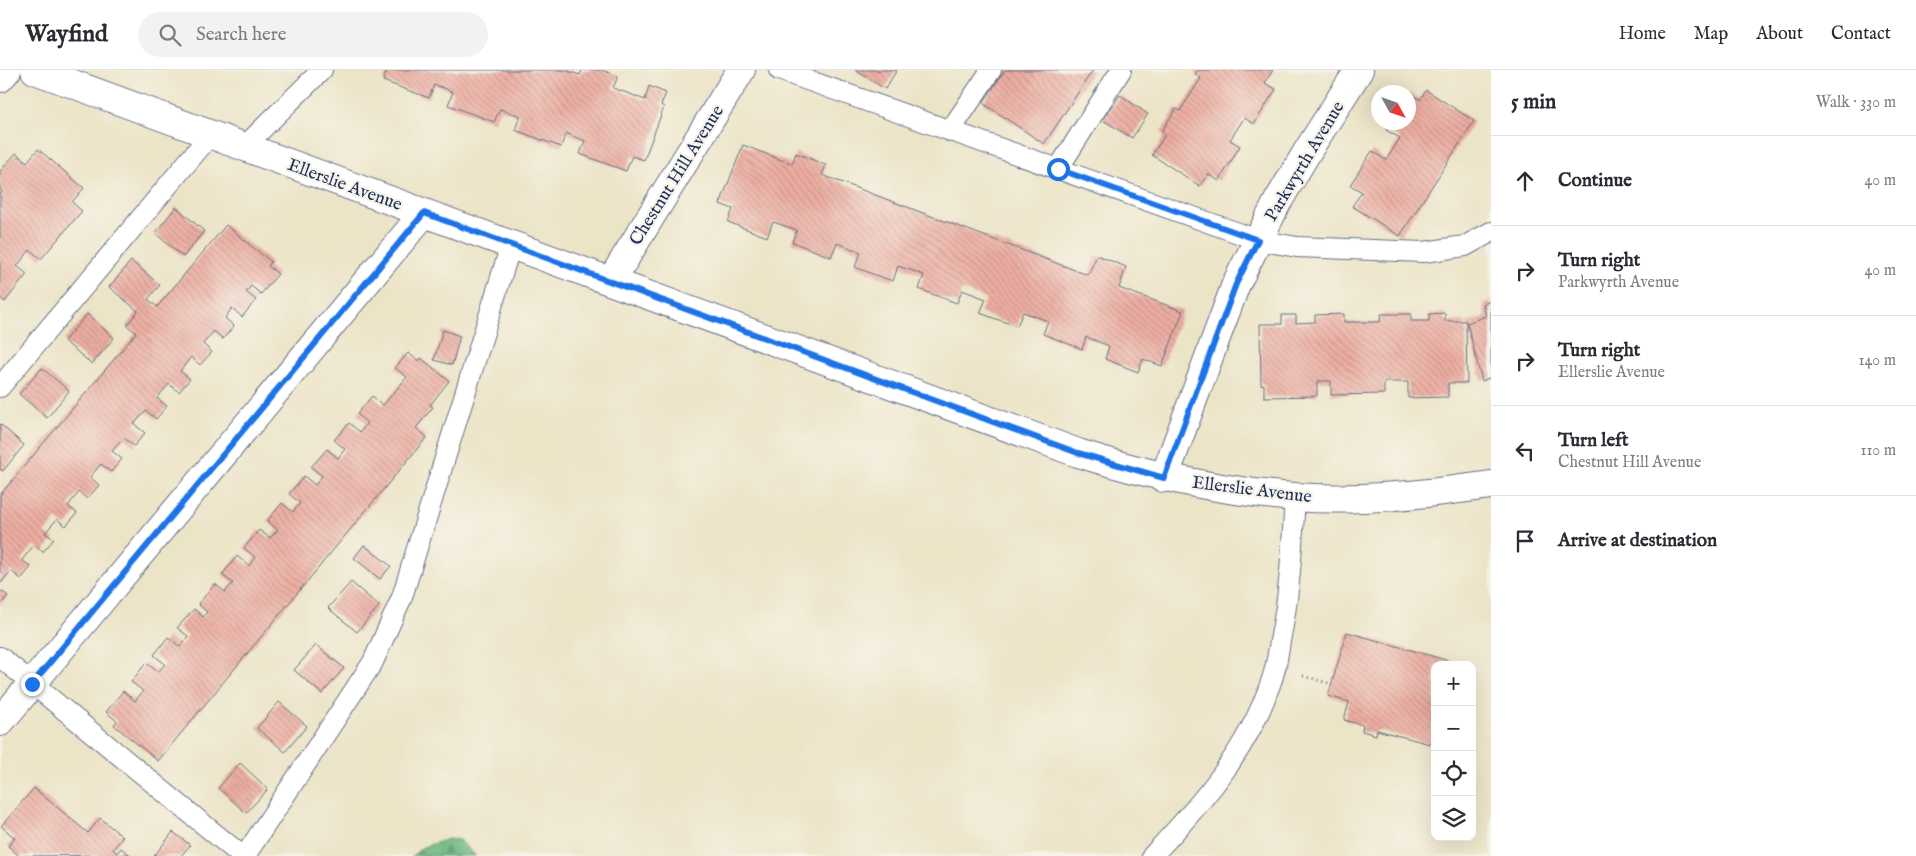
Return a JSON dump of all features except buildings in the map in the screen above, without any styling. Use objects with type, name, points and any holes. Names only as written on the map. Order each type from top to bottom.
[{"type":"street","points":[[0,78],[7,70]]},
{"type":"street","name":"Ellerslie Avenue","points":[[35,70],[1078,453],[1164,478],[1295,497],[1377,498],[1443,492],[1491,485]]},
{"type":"street","name":"Parkwyrth Avenue","points":[[1164,478],[1236,284],[1278,201],[1310,147],[1360,70]]},
{"type":"street","name":"Chestnut Hill Avenue","points":[[611,281],[739,71]]},
{"type":"street","points":[[0,722],[424,213]]},
{"type":"lane","points":[[244,147],[322,70]]},
{"type":"lane","points":[[779,70],[1258,240],[1297,247],[1424,252],[1465,246],[1491,232]]},
{"type":"lane","points":[[950,131],[991,70]]},
{"type":"lane","points":[[1058,169],[1121,70]]},
{"type":"lane","points":[[0,387],[211,134]]},
{"type":"lane","points":[[0,657],[244,856],[372,662],[402,597],[511,245]]},
{"type":"lane","points":[[1152,856],[1214,786],[1238,753],[1263,703],[1272,680],[1287,608],[1295,497]]},
{"type":"path","points":[[1301,675],[1332,684]]},
{"type":"green space","points":[[448,839],[459,840],[476,856],[412,856],[423,847]]},
{"type":"route","points":[[32,684],[424,213],[1078,453],[1164,478],[1236,284],[1258,240],[1058,169]]}]
